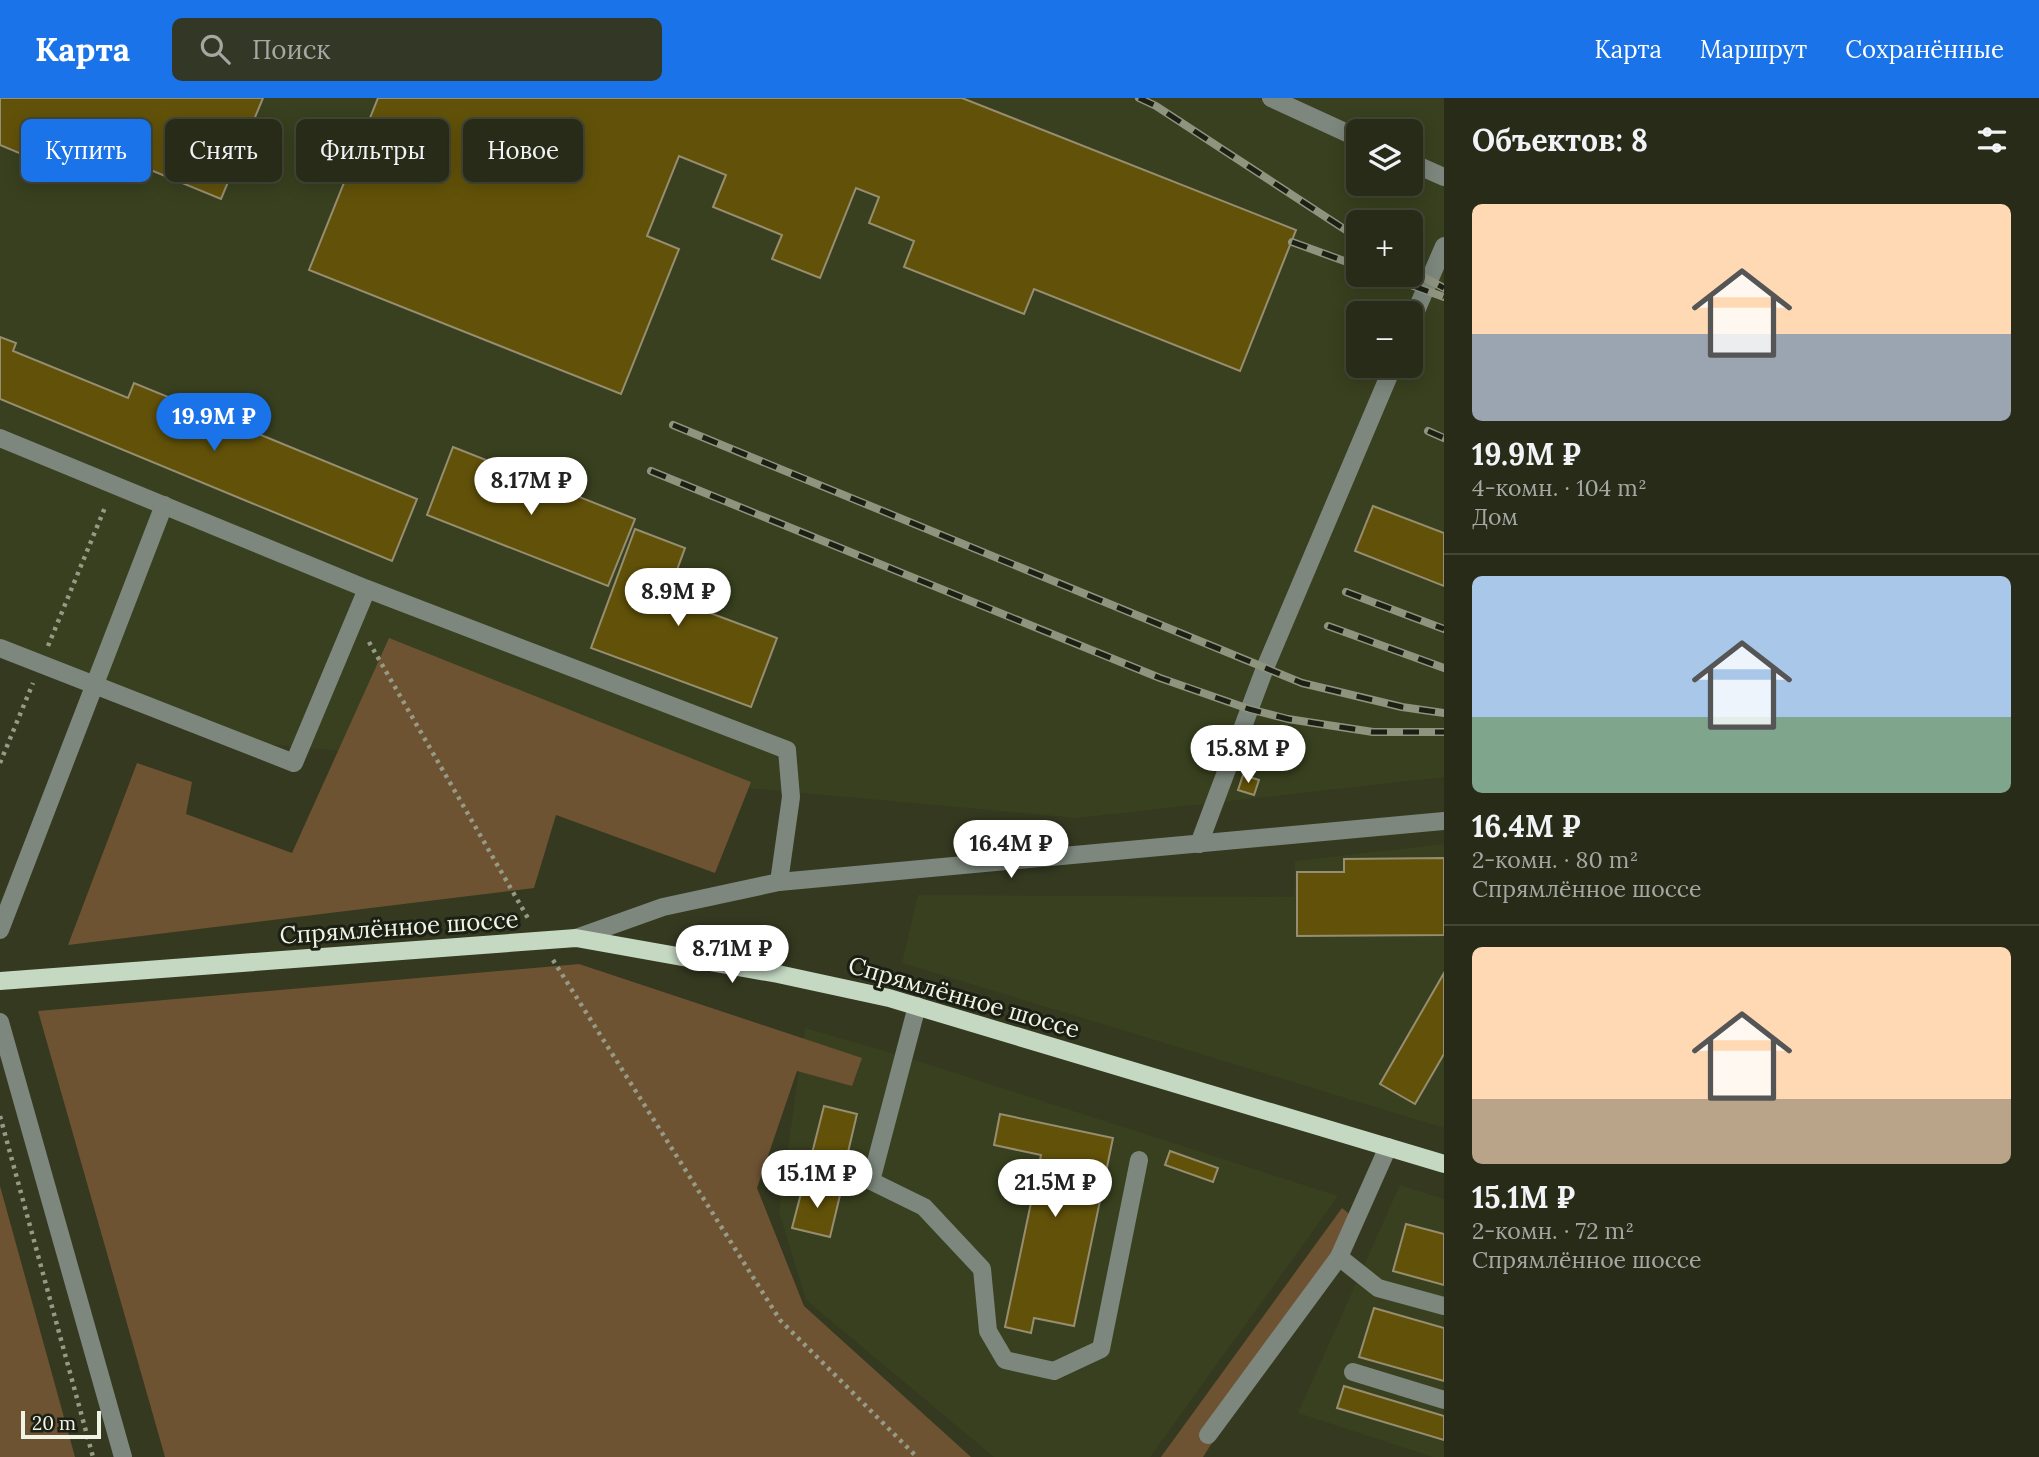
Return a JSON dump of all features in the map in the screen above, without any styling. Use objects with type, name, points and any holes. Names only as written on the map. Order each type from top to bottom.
[{"type":"main road","name":"Спрямлённое шоссе","points":[[0,981],[576,938],[778,974],[889,998],[1444,1164]]},
{"type":"street","points":[[1271,98],[1346,132]]},
{"type":"street","points":[[1423,168],[1444,177]]},
{"type":"street","points":[[1421,301],[1444,246]]},
{"type":"street","points":[[1199,844],[1265,668],[1388,378]]},
{"type":"street","points":[[0,438],[367,589],[787,750],[792,797],[779,882]]},
{"type":"street","points":[[0,930],[164,505]]},
{"type":"street","points":[[0,648],[294,763],[367,589]]},
{"type":"street","points":[[576,938],[663,907],[779,882],[1444,821]]},
{"type":"street","points":[[917,1006],[870,1181],[924,1207],[982,1269],[988,1331],[1005,1360],[1054,1371],[1101,1349],[1139,1160]]},
{"type":"street","points":[[0,1022],[123,1457]]},
{"type":"street","points":[[1208,1435],[1339,1256],[1388,1147]]},
{"type":"street","points":[[1339,1256],[1378,1288],[1444,1306]]},
{"type":"street","points":[[1353,1371],[1444,1400]]},
{"type":"path","points":[[0,763],[115,485]]},
{"type":"path","points":[[355,617],[541,941],[780,1320],[917,1457]]},
{"type":"path","points":[[0,1116],[93,1457]]},
{"type":"shaded area","points":[[0,98],[1444,98],[1444,777],[1077,818],[243,742],[0,650]]},
{"type":"shaded area","points":[[389,638],[751,782],[715,873],[556,815],[534,888],[68,945],[137,763],[192,782],[186,814],[292,853]]},
{"type":"shaded area","points":[[1444,844],[1444,1128],[902,963],[918,895],[1294,897],[1295,861]]},
{"type":"shaded area","points":[[579,964],[862,1058],[852,1086],[797,1071],[757,1188],[804,1306],[971,1457],[165,1457],[38,1011]]},
{"type":"shaded area","points":[[805,1028],[902,1056],[1338,1196],[1150,1457],[994,1457],[806,1300],[779,1212]]},
{"type":"shaded area","points":[[1400,1185],[1444,1199],[1444,1457],[1433,1457],[1298,1413]]},
{"type":"shaded area","points":[[0,1186],[75,1457],[0,1457]]},
{"type":"shaded area","points":[[1342,1208],[1355,1219],[1203,1457],[1161,1457]]},
{"type":"building","points":[[0,98],[263,98],[254,119],[165,119],[165,176],[151,170],[151,119],[21,119],[21,154],[0,145]]},
{"type":"building","points":[[378,98],[962,98],[1296,230],[1240,371],[1034,289],[1024,314],[904,267],[914,241],[869,223],[879,197],[856,188],[820,278],[772,259],[782,235],[713,207],[726,175],[679,156],[647,236],[679,249],[621,394],[309,270],[344,182],[449,182],[449,119],[370,119]]},
{"type":"building","points":[[180,182],[228,182],[221,199]]},
{"type":"building","points":[[0,337],[16,343],[13,351],[128,398],[134,383],[417,499],[392,561],[0,399]]},
{"type":"building","points":[[453,447],[635,519],[608,586],[427,515]]},
{"type":"building","points":[[1373,506],[1444,533],[1444,586],[1355,551]]},
{"type":"building","points":[[635,529],[685,548],[667,597],[777,638],[751,707],[591,648]]},
{"type":"building","points":[[1243,775],[1259,780],[1254,795],[1238,790]]},
{"type":"building","points":[[1444,858],[1444,935],[1297,936],[1297,872],[1344,872],[1344,859]]},
{"type":"building","points":[[1444,973],[1444,1054],[1415,1104],[1380,1084]]},
{"type":"building","points":[[824,1106],[857,1114],[841,1182],[807,1173]]},
{"type":"building","points":[[1000,1114],[1113,1138],[1074,1326],[1034,1318],[1031,1333],[1005,1327],[1041,1155],[994,1145]]},
{"type":"building","points":[[1170,1151],[1218,1168],[1213,1182],[1165,1165]]},
{"type":"building","points":[[804,1182],[841,1191],[830,1237],[792,1228]]},
{"type":"building","points":[[1406,1224],[1444,1234],[1444,1285],[1393,1271]]},
{"type":"building","points":[[1374,1308],[1444,1328],[1444,1381],[1359,1357]]},
{"type":"building","points":[[1344,1386],[1444,1416],[1444,1440],[1337,1408]]},
{"type":"railway","points":[[1139,98],[1156,106],[1346,230]]},
{"type":"railway","points":[[1292,242],[1346,262]]},
{"type":"railway","points":[[1423,277],[1444,288]]},
{"type":"railway","points":[[1416,287],[1444,297]]},
{"type":"railway","points":[[673,425],[1302,683],[1402,707],[1444,713]]},
{"type":"railway","points":[[1428,431],[1444,438]]},
{"type":"railway","points":[[651,471],[1160,678],[1249,709],[1288,719],[1373,732],[1444,732]]},
{"type":"railway","points":[[1346,592],[1444,629]]},
{"type":"railway","points":[[1328,626],[1444,668]]}]
